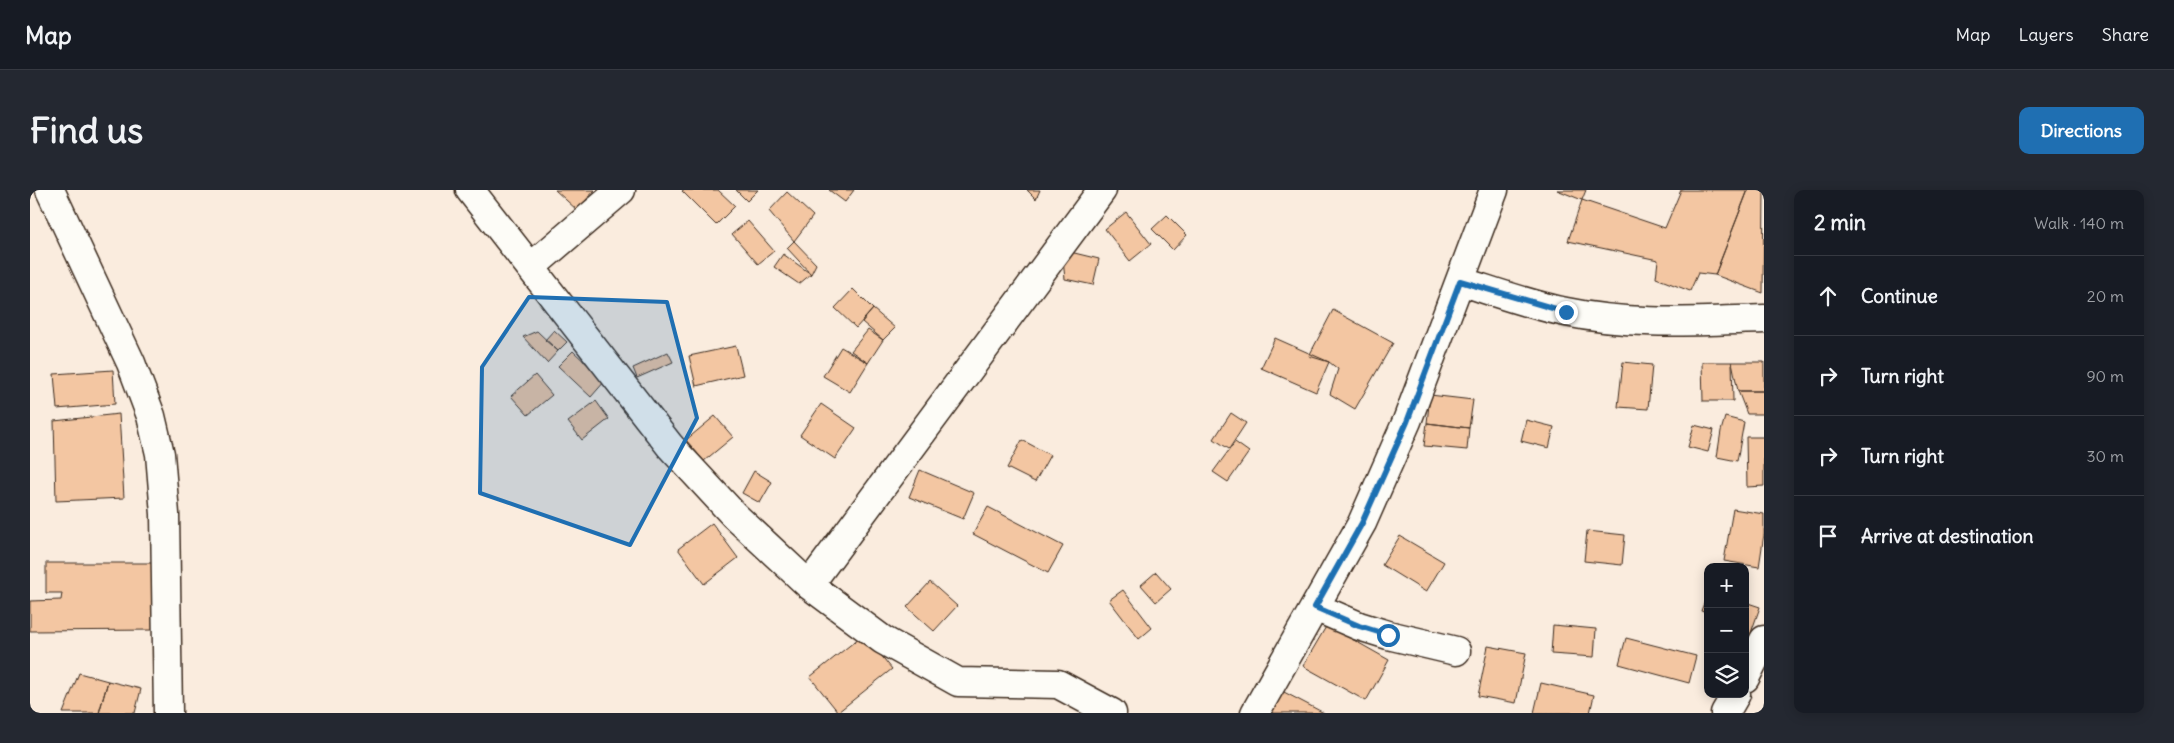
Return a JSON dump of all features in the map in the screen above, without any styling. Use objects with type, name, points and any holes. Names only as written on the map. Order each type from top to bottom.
[{"type":"street","points":[[50,190],[131,363],[152,416],[160,454],[165,514],[168,713]]},
{"type":"street","points":[[470,190],[670,446],[734,515],[809,585],[883,640],[958,682],[1058,684],[1112,713]]},
{"type":"street","points":[[531,267],[621,190]]},
{"type":"street","points":[[809,585],[1102,190]]},
{"type":"street","points":[[1255,713],[1362,523],[1407,422],[1494,190]]},
{"type":"street","points":[[1460,281],[1535,304],[1604,318],[1678,322],[1764,319]]},
{"type":"street","points":[[1315,607],[1359,626],[1456,651]]},
{"type":"street","points":[[1749,670],[1764,640]]},
{"type":"street","points":[[1725,713],[1734,698]]},
{"type":"highlighted area","points":[[529,297],[667,302],[697,418],[630,545],[480,493],[482,367]]},
{"type":"building","points":[[555,190],[595,190],[577,210]]},
{"type":"building","points":[[683,190],[718,190],[735,206],[716,225]]},
{"type":"building","points":[[736,190],[758,190],[747,201]]},
{"type":"building","points":[[829,190],[854,190],[845,202]]},
{"type":"building","points":[[1027,190],[1040,190],[1036,199]]},
{"type":"building","points":[[1557,190],[1586,190],[1582,200]]},
{"type":"building","points":[[1681,190],[1748,190],[1715,275],[1698,273],[1690,291],[1656,278],[1658,260],[1568,241],[1582,200],[1665,228]]},
{"type":"building","points":[[1748,190],[1764,190],[1763,293],[1715,275]]},
{"type":"building","points":[[787,192],[813,216],[794,241],[769,211]]},
{"type":"building","points":[[1126,212],[1151,244],[1130,261],[1105,229]]},
{"type":"building","points":[[1167,215],[1187,235],[1173,250],[1152,229]]},
{"type":"building","points":[[748,221],[774,251],[758,264],[732,234]]},
{"type":"building","points":[[794,241],[816,264],[811,274],[787,248]]},
{"type":"building","points":[[1062,250],[1099,259],[1093,285],[1065,279]]},
{"type":"building","points":[[783,254],[811,274],[799,284],[774,267]]},
{"type":"building","points":[[853,289],[873,309],[856,328],[835,308]]},
{"type":"building","points":[[873,309],[895,328],[883,340],[862,322]]},
{"type":"building","points":[[1333,310],[1393,343],[1355,409],[1330,394],[1338,369],[1329,362],[1309,356]]},
{"type":"building","points":[[554,330],[567,342],[558,351],[545,340]]},
{"type":"building","points":[[868,330],[883,340],[868,363],[851,351]]},
{"type":"building","points":[[537,331],[558,351],[547,363],[523,337]]},
{"type":"building","points":[[1275,338],[1329,362],[1316,392],[1261,368]]},
{"type":"building","points":[[736,346],[743,375],[696,386],[689,356]]},
{"type":"building","points":[[841,347],[868,363],[850,392],[823,376]]},
{"type":"building","points":[[573,351],[605,381],[591,397],[558,366]]},
{"type":"building","points":[[668,352],[673,362],[637,378],[633,368]]},
{"type":"building","points":[[1623,362],[1652,365],[1648,409],[1618,407]]},
{"type":"building","points":[[1702,362],[1732,362],[1733,401],[1703,401]]},
{"type":"building","points":[[1732,362],[1764,362],[1764,391],[1738,391]]},
{"type":"building","points":[[113,370],[115,404],[57,409],[54,374]]},
{"type":"building","points":[[535,375],[552,395],[528,415],[511,396]]},
{"type":"building","points":[[1738,391],[1764,391],[1764,414],[1747,414]]},
{"type":"building","points":[[1430,395],[1473,400],[1469,428],[1427,423]]},
{"type":"building","points":[[596,401],[609,419],[582,440],[568,422]]},
{"type":"building","points":[[821,404],[856,428],[835,459],[800,435]]},
{"type":"building","points":[[1231,413],[1246,423],[1229,449],[1214,439]]},
{"type":"building","points":[[119,414],[124,498],[56,501],[54,421]]},
{"type":"building","points":[[715,416],[733,437],[704,461],[686,440]]},
{"type":"building","points":[[1725,417],[1744,422],[1737,461],[1717,457]]},
{"type":"building","points":[[1526,420],[1554,427],[1549,448],[1521,441]]},
{"type":"building","points":[[1427,423],[1469,428],[1467,450],[1424,446]]},
{"type":"building","points":[[1694,425],[1714,430],[1708,452],[1688,447]]},
{"type":"building","points":[[1746,437],[1764,437],[1764,486],[1747,487]]},
{"type":"building","points":[[1022,440],[1050,455],[1035,482],[1007,468]]},
{"type":"building","points":[[1235,442],[1249,452],[1228,482],[1213,472]]},
{"type":"building","points":[[920,470],[974,493],[963,519],[909,497]]},
{"type":"building","points":[[754,471],[772,482],[760,503],[742,493]]},
{"type":"building","points":[[988,507],[1063,546],[1048,573],[973,534]]},
{"type":"building","points":[[1733,509],[1764,514],[1764,534],[1759,567],[1749,565],[1749,563],[1724,561]]},
{"type":"building","points":[[712,523],[738,558],[704,584],[678,549]]},
{"type":"building","points":[[1587,531],[1625,535],[1622,565],[1584,561]]},
{"type":"building","points":[[1400,536],[1444,562],[1426,592],[1382,565]]},
{"type":"building","points":[[46,563],[153,563],[154,630],[30,631],[30,601],[61,600],[62,593],[46,593]]},
{"type":"building","points":[[1156,572],[1171,589],[1156,602],[1141,585]]},
{"type":"building","points":[[930,582],[957,606],[934,631],[907,607]]},
{"type":"building","points":[[1123,590],[1152,628],[1139,639],[1109,600]]},
{"type":"building","points":[[1749,603],[1760,607],[1749,639]]},
{"type":"building","points":[[1327,625],[1389,660],[1366,701],[1303,666]]},
{"type":"building","points":[[1553,625],[1596,629],[1594,657],[1551,654]]},
{"type":"building","points":[[864,634],[892,669],[838,712],[810,677]]},
{"type":"building","points":[[1626,638],[1696,656],[1689,683],[1619,664]]},
{"type":"building","points":[[1488,646],[1526,653],[1516,703],[1478,696]]},
{"type":"building","points":[[79,673],[108,681],[99,713],[63,713]]},
{"type":"building","points":[[108,681],[141,689],[135,713],[99,713]]},
{"type":"building","points":[[1541,683],[1594,695],[1590,713],[1534,713]]},
{"type":"building","points":[[1282,691],[1324,713],[1270,713]]},
{"type":"route","points":[[1388,635],[1359,626],[1315,607],[1362,523],[1407,422],[1460,281],[1566,312]]}]
